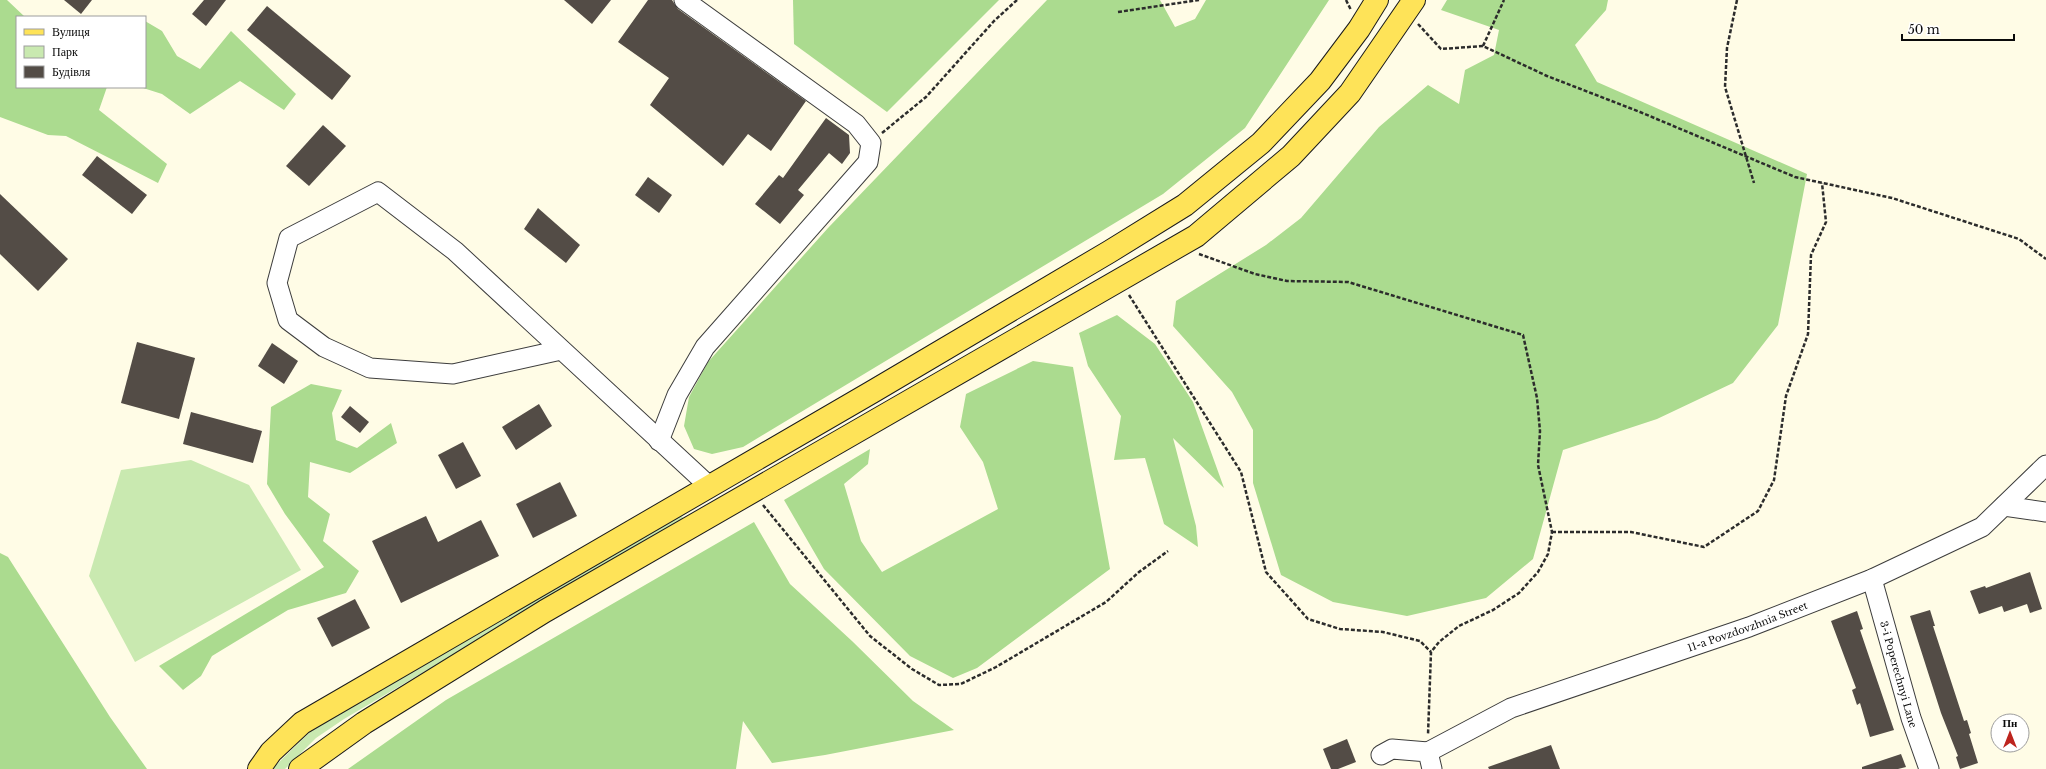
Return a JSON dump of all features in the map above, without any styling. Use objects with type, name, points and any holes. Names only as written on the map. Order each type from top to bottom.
[{"type":"main road","points":[[259,769],[271,752],[302,723],[1109,252],[1185,205],[1261,143],[1320,81],[1359,29],[1377,0]]},
{"type":"main road","points":[[300,769],[364,723],[546,611],[1196,236],[1291,156],[1350,93],[1411,6]]},
{"type":"street","points":[[659,440],[677,395],[705,347],[868,162],[871,143],[856,124],[684,0]]},
{"type":"street","points":[[561,350],[453,374],[370,368],[324,347],[288,320],[277,283],[289,238],[378,192],[455,251],[709,486]]},
{"type":"street","name":"11-a Povzdovzhnia Street","points":[[1430,761],[1511,708],[1749,627],[1872,578],[1982,527],[2046,465]]},
{"type":"street","points":[[2004,506],[2046,512]]},
{"type":"street","name":"3-i Poperechnyi Lane","points":[[1872,578],[1911,718],[1929,769]]},
{"type":"street","points":[[1381,755],[1392,749],[1430,761]]},
{"type":"path","points":[[871,143],[926,97],[994,21],[1017,0]]},
{"type":"path","points":[[1118,12],[1199,0]]},
{"type":"path","points":[[1483,46],[1504,0]]},
{"type":"path","points":[[1737,0],[1727,48],[1725,87],[1754,184]]},
{"type":"path","points":[[1411,6],[1441,49],[1483,46],[1547,76],[1640,112],[1795,177],[1892,198],[2018,240],[2046,259]]},
{"type":"path","points":[[1552,532],[1631,532],[1704,547],[1758,511],[1774,480],[1786,396],[1808,334],[1811,255],[1826,222],[1822,183]]},
{"type":"path","points":[[1177,247],[1255,274],[1287,281],[1348,282],[1523,335],[1536,398],[1540,431],[1538,465],[1552,532],[1548,554],[1538,572],[1518,593],[1493,610],[1458,626],[1439,642],[1431,652],[1430,761]]},
{"type":"path","points":[[1119,280],[1241,472],[1266,572],[1308,619],[1340,629],[1383,632],[1420,641],[1431,652]]},
{"type":"path","points":[[752,493],[870,636],[912,669],[939,685],[960,684],[996,667],[1106,602],[1139,572],[1168,551]]},
{"type":"green space","points":[[0,0],[7,0],[24,16],[16,16],[16,88],[107,88],[99,110],[167,164],[158,183],[66,136],[48,135],[0,117]]},
{"type":"green space","points":[[793,0],[999,0],[887,112],[794,44]]},
{"type":"green space","points":[[1047,0],[1160,0],[1175,27],[1195,19],[1206,0],[1329,0],[1245,128],[1163,194],[743,447],[712,454],[694,449],[684,426],[689,397],[708,362],[828,228]]},
{"type":"green space","points":[[1447,0],[1608,0],[1606,10],[1575,45],[1597,82],[1807,174],[1778,325],[1733,383],[1657,419],[1563,450],[1533,559],[1486,598],[1407,616],[1333,602],[1281,575],[1253,483],[1253,430],[1232,392],[1173,326],[1176,301],[1266,245],[1301,218],[1379,127],[1428,85],[1459,104],[1465,70],[1494,55],[1499,30],[1441,10]]},
{"type":"green space","points":[[146,22],[162,31],[177,56],[200,69],[231,31],[296,94],[284,110],[240,81],[190,114],[162,94],[143,88],[146,88]]},
{"type":"green space","points":[[1117,315],[1155,344],[1193,402],[1224,488],[1173,438],[1196,526],[1198,547],[1164,524],[1145,458],[1114,460],[1121,416],[1088,366],[1079,333]]},
{"type":"green space","points":[[1033,361],[1073,367],[1110,569],[977,668],[953,678],[910,656],[824,569],[784,500],[870,449],[868,464],[844,484],[861,541],[882,572],[998,509],[983,462],[960,427],[966,394]]},
{"type":"green space","points":[[311,384],[342,390],[332,413],[336,440],[357,448],[391,423],[397,443],[350,473],[310,462],[308,497],[330,514],[323,541],[359,571],[346,593],[288,610],[212,656],[201,676],[183,690],[159,666],[324,567],[285,514],[267,484],[271,407]]},
{"type":"green space","points":[[191,460],[249,485],[301,570],[135,662],[89,576],[121,470]]},
{"type":"green space","points":[[678,515],[683,517],[682,520],[344,719],[316,738],[285,769],[272,769],[310,732],[352,705]]},
{"type":"green space","points":[[754,522],[790,584],[852,641],[913,701],[954,730],[825,755],[772,763],[743,721],[736,769],[348,769],[446,700]]},
{"type":"green space","points":[[0,553],[8,557],[110,717],[147,769],[0,769]]},
{"type":"building","points":[[64,0],[92,0],[81,14]]},
{"type":"building","points":[[204,0],[226,0],[206,26],[192,14]]},
{"type":"building","points":[[564,0],[611,0],[592,24]]},
{"type":"building","points":[[648,0],[672,0],[678,9],[806,101],[771,151],[748,134],[723,166],[650,105],[669,78],[618,42]]},
{"type":"building","points":[[267,6],[351,76],[332,100],[247,30]]},
{"type":"building","points":[[826,118],[849,135],[850,153],[842,164],[829,153],[798,190],[804,195],[780,224],[755,204],[779,175],[783,178]]},
{"type":"building","points":[[323,125],[346,146],[309,186],[286,166]]},
{"type":"building","points":[[97,156],[147,195],[132,214],[82,175]]},
{"type":"building","points":[[648,177],[672,195],[659,213],[635,195]]},
{"type":"building","points":[[0,194],[68,259],[38,291],[0,254]]},
{"type":"building","points":[[538,208],[580,245],[566,263],[524,229]]},
{"type":"building","points":[[137,342],[195,358],[179,419],[121,403]]},
{"type":"building","points":[[272,343],[298,361],[284,384],[258,366]]},
{"type":"building","points":[[539,404],[552,426],[516,450],[502,427]]},
{"type":"building","points":[[350,406],[369,422],[360,433],[341,417]]},
{"type":"building","points":[[191,412],[262,431],[253,463],[183,444]]},
{"type":"building","points":[[463,442],[481,476],[456,489],[438,455]]},
{"type":"building","points":[[560,482],[577,516],[533,538],[516,504]]},
{"type":"building","points":[[426,516],[438,542],[481,520],[499,556],[401,603],[372,541]]},
{"type":"building","points":[[2030,572],[2042,609],[2030,613],[2027,604],[2004,612],[2002,606],[1979,614],[1970,591],[1985,586],[1986,588]]},
{"type":"building","points":[[355,599],[370,628],[332,647],[317,618]]},
{"type":"building","points":[[1930,610],[1935,626],[1933,626],[1964,721],[1967,720],[1971,733],[1969,734],[1978,763],[1960,769],[1956,757],[1958,756],[1941,713],[1910,616]]},
{"type":"building","points":[[1857,611],[1863,629],[1860,630],[1894,730],[1870,737],[1860,703],[1857,705],[1852,690],[1856,688],[1831,621]]},
{"type":"building","points":[[1347,739],[1356,762],[1338,769],[1331,769],[1323,749]]},
{"type":"building","points":[[1551,745],[1560,769],[1489,769],[1488,767]]},
{"type":"building","points":[[1901,754],[1906,767],[1898,769],[1862,769],[1862,767]]}]
